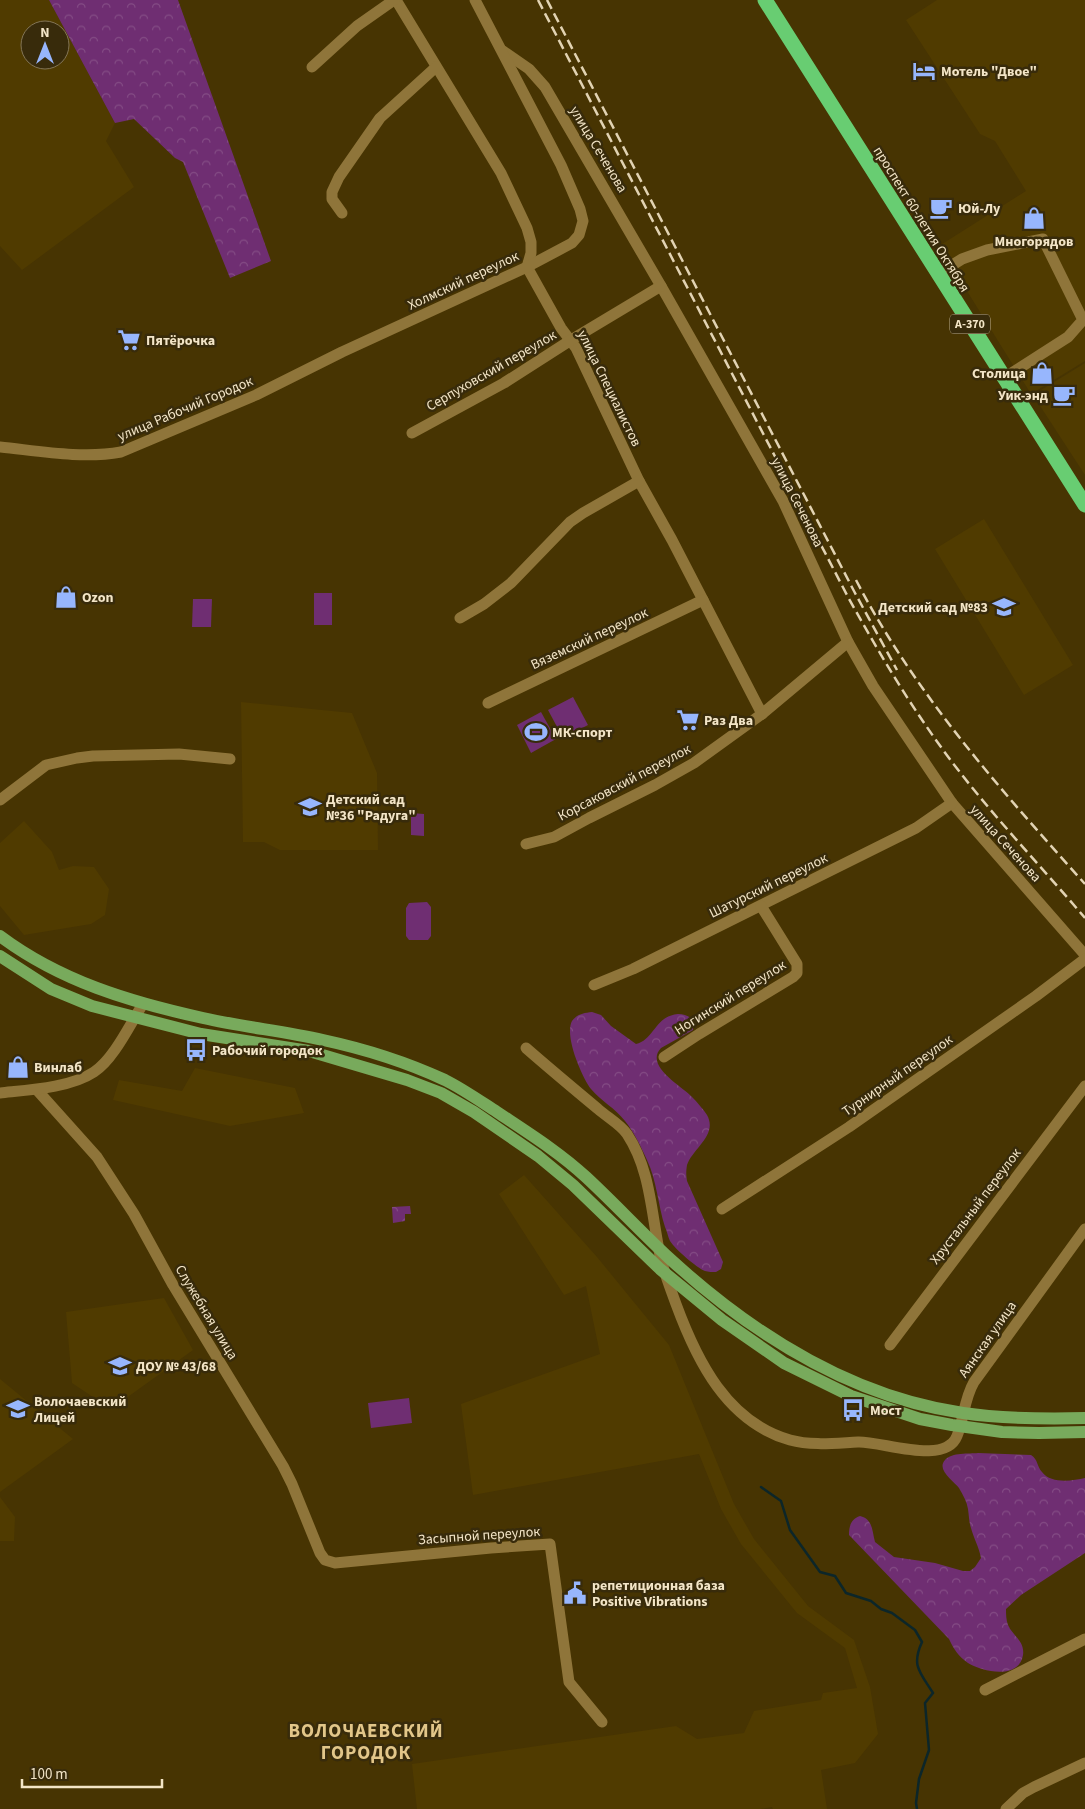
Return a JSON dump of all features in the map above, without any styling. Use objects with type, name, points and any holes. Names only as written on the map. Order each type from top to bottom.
[{"type":"highway","name":"проспект 60-летия Октября","points":[[765,0],[1085,505]]},
{"type":"main road","points":[[0,936],[18,950],[58,972],[97,989],[143,1004],[369,1051],[406,1063],[447,1081],[523,1129],[583,1174],[669,1258],[757,1336],[784,1363],[827,1384],[886,1408],[920,1419],[952,1425],[1002,1432],[1085,1432]]},
{"type":"main road","points":[[0,956],[51,989],[92,1006],[201,1034],[309,1052],[407,1080],[441,1093],[474,1112],[538,1156],[573,1185],[660,1269],[722,1320],[790,1350],[832,1372],[890,1395],[961,1413],[1003,1418],[1085,1418]]},
{"type":"street","points":[[312,66],[357,26],[395,0],[490,154],[527,228],[530,242],[527,267]]},
{"type":"street","name":"улица Сеченова","points":[[475,0],[561,164],[580,209],[583,222]]},
{"type":"street","name":"улица Сеченова","points":[[502,51],[529,69],[545,86],[783,501],[848,642],[873,686],[952,803],[1085,957]]},
{"type":"street","points":[[342,213],[332,198],[332,192],[339,177],[380,118],[436,67]]},
{"type":"street","name":"Холмский переулок","points":[[342,352],[527,267],[572,243],[579,235],[583,222]]},
{"type":"street","points":[[938,274],[962,259],[986,250],[1043,239],[1083,320],[1068,337],[1004,378]]},
{"type":"street","name":"улица Специалистов","points":[[527,267],[561,328],[571,340],[639,480],[762,714]]},
{"type":"street","name":"Серпуховский переулок","points":[[412,433],[504,383],[661,286]]},
{"type":"street","name":"улица Рабочий Городок","points":[[0,448],[61,453],[121,452],[256,395],[342,352]]},
{"type":"street","points":[[460,618],[484,604],[511,583],[570,522],[639,480]]},
{"type":"street","name":"Вяземский переулок","points":[[488,703],[703,600]]},
{"type":"street","name":"Корсаковский переулок","points":[[526,844],[554,838],[588,818],[655,785],[694,763],[762,714],[848,642]]},
{"type":"street","points":[[0,800],[46,765],[77,758],[179,754],[230,760]]},
{"type":"street","name":"Шатурский переулок","points":[[594,986],[762,906],[916,828],[952,803]]},
{"type":"street","name":"Ногинский переулок","points":[[664,1057],[793,977],[798,972],[797,964],[762,906]]},
{"type":"street","name":"Турнирный переулок","points":[[722,1209],[848,1127],[1036,996],[1085,957]]},
{"type":"street","points":[[0,1094],[37,1090],[68,1082],[94,1072],[110,1057],[143,1004]]},
{"type":"street","name":"Аянская улица","points":[[526,1048],[626,1133],[646,1178],[659,1251],[688,1338],[697,1356],[718,1388],[740,1413],[765,1432],[792,1441],[826,1444],[868,1442],[911,1451],[944,1449],[951,1444],[957,1437],[974,1382],[1085,1229]]},
{"type":"street","name":"Хрустальный переулок","points":[[890,1344],[1085,1086]]},
{"type":"street","name":"Служебная улица","points":[[37,1090],[97,1157],[134,1214],[173,1285],[283,1466],[320,1553],[325,1560],[331,1563]]},
{"type":"street","name":"Засыпной переулок","points":[[331,1563],[550,1544],[569,1682],[602,1722]]},
{"type":"street","points":[[985,1690],[1085,1638]]},
{"type":"street","points":[[1006,1809],[1034,1787],[1085,1763]]},
{"type":"shaded area","points":[[0,0],[49,0],[60,20],[20,20],[20,70],[70,70],[70,39],[115,123],[106,141],[134,187],[22,270],[0,246]]},
{"type":"shaded area","name":"Многорядов","points":[[937,0],[1085,0],[1085,361],[1031,394],[939,246],[1026,191],[995,141],[980,134],[906,20]]},
{"type":"shaded area","points":[[1085,363],[1085,475],[1033,395]]},
{"type":"shaded area","name":"Детский сад №83","points":[[984,519],[1073,665],[1024,695],[935,549]]},
{"type":"shaded area","name":"Детский сад №36 \"Радуга\"","points":[[241,702],[352,713],[377,773],[378,850],[280,850],[264,842],[243,842]]},
{"type":"shaded area","points":[[24,821],[52,852],[59,870],[73,866],[94,867],[109,889],[105,915],[91,924],[24,935],[0,906],[0,843]]},
{"type":"shaded area","points":[[195,1068],[295,1088],[304,1113],[230,1126],[113,1100],[119,1080],[182,1091]]},
{"type":"shaded area","points":[[524,1175],[597,1257],[669,1345],[734,1504],[754,1539],[808,1606],[854,1640],[870,1687],[878,1734],[855,1763],[821,1770],[827,1809],[773,1809],[772,1807],[760,1809],[417,1809],[412,1764],[676,1726],[697,1739],[744,1733],[754,1711],[821,1700],[823,1693],[857,1688],[845,1648],[797,1613],[741,1544],[721,1509],[699,1454],[473,1495],[461,1404],[600,1354],[586,1286],[564,1295],[499,1194]]},
{"type":"shaded area","name":"ДОУ № 43/68","points":[[164,1298],[193,1350],[111,1409],[72,1383],[66,1312]]},
{"type":"shaded area","name":"Волочаевский Лицей","points":[[0,1379],[73,1439],[0,1492]]},
{"type":"shaded area","points":[[0,1497],[15,1517],[14,1541],[0,1541]]},
{"type":"green space","points":[[49,0],[178,0],[271,261],[230,278],[183,162],[175,158],[134,119],[115,123],[70,39],[70,20],[60,20]]},
{"type":"green space","points":[[314,593],[332,593],[332,625],[314,625]]},
{"type":"green space","points":[[193,599],[212,599],[211,627],[192,627]]},
{"type":"green space","points":[[573,697],[588,725],[563,738],[548,710]]},
{"type":"green space","name":"МК-спорт","points":[[541,712],[556,739],[531,753],[517,725]]},
{"type":"green space","points":[[411,813],[424,814],[424,836],[411,835]]},
{"type":"green space","points":[[427,902],[431,907],[431,936],[428,940],[409,940],[406,936],[406,908],[409,903]]},
{"type":"green space","points":[[592,1012],[601,1015],[611,1026],[636,1044],[647,1038],[659,1023],[670,1016],[682,1014],[693,1020],[693,1030],[661,1048],[657,1055],[657,1062],[666,1075],[698,1103],[710,1122],[707,1135],[687,1165],[686,1175],[723,1262],[721,1269],[716,1272],[705,1271],[697,1266],[670,1241],[653,1176],[637,1140],[625,1121],[591,1089],[583,1075],[572,1046],[570,1028],[572,1021],[576,1017],[583,1013]]},
{"type":"green space","points":[[410,1206],[411,1214],[405,1214],[405,1221],[393,1223],[392,1207]]},
{"type":"green space","points":[[409,1398],[412,1423],[371,1428],[368,1403]]},
{"type":"green space","points":[[978,1453],[1031,1455],[1046,1476],[1056,1480],[1068,1481],[1085,1478],[1085,1553],[1021,1595],[1006,1609],[1008,1625],[1022,1646],[1023,1655],[1020,1663],[1015,1668],[1000,1672],[982,1669],[965,1661],[952,1646],[949,1639],[849,1535],[851,1523],[860,1516],[870,1523],[875,1542],[894,1557],[935,1563],[963,1571],[970,1571],[981,1558],[980,1554],[970,1526],[966,1501],[959,1488],[944,1471],[943,1464],[948,1457]]},
{"type":"waterway","points":[[761,1487],[781,1501],[790,1530],[820,1572],[835,1576],[846,1593],[871,1601],[881,1609],[892,1613],[915,1630],[922,1642],[917,1657],[918,1669],[933,1693],[925,1703],[929,1750],[919,1779],[917,1809]]},
{"type":"railway","points":[[538,0],[848,597],[884,659],[922,719],[965,779],[1085,918]]},
{"type":"railway","points":[[547,0],[855,593],[897,670]]},
{"type":"railway","points":[[856,580],[879,622],[932,701],[991,776],[1085,884]]},
{"type":"place","name":"Мотель \"Двое\"","points":[[924,71]]},
{"type":"place","name":"Юй-Лу","points":[[941,208]]},
{"type":"place","name":"Многорядов","points":[[1034,218]]},
{"type":"place","name":"Пятёрочка","points":[[129,340]]},
{"type":"place","name":"Столица","points":[[1042,373]]},
{"type":"place","name":"Уик-энд","points":[[1064,395]]},
{"type":"place","name":"Ozon","points":[[66,597]]},
{"type":"place","name":"Детский сад №83","points":[[1004,607]]},
{"type":"place","name":"Раз Два","points":[[688,720]]},
{"type":"place","name":"МК-спорт","points":[[536,732]]},
{"type":"place","name":"Детский сад №36 \"Радуга\"","points":[[310,807]]},
{"type":"place","name":"Рабочий городок","points":[[196,1050]]},
{"type":"place","name":"Винлаб","points":[[18,1067]]},
{"type":"place","name":"ДОУ № 43/68","points":[[120,1366]]},
{"type":"place","name":"Волочаевский Лицей","points":[[18,1409]]},
{"type":"place","name":"Мост","points":[[853,1410]]},
{"type":"place","name":"репетиционная база Positive Vibrations","points":[[575,1593]]},
{"type":"district","name":"ВОЛОЧАЕВСКИЙ ГОРОДОК","points":[[366,1741]]}]
